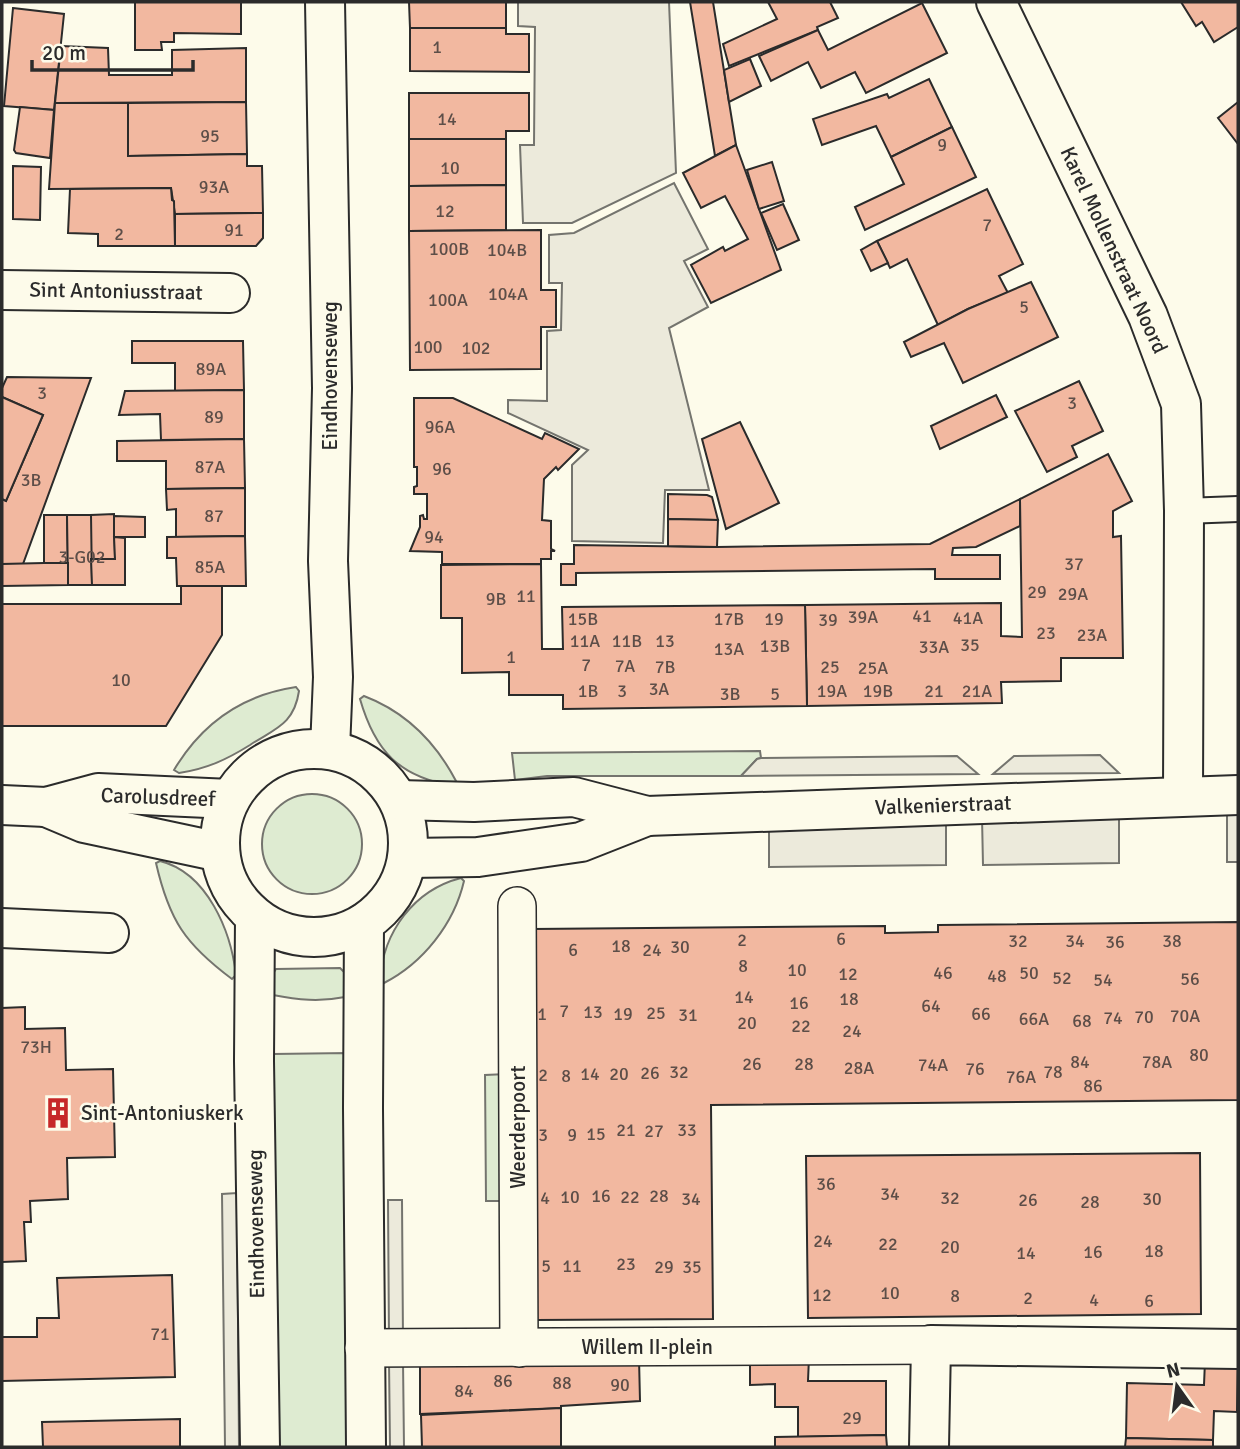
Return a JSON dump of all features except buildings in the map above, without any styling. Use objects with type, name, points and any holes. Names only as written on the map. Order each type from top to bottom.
[{"type":"street","name":"Eindhovenseweg","points":[[325,2],[332,388],[328,561],[333,677],[330,749]]},
{"type":"street","name":"Karel Mollenstraat Noord","points":[[996,2],[1148,316],[1181,404],[1184,511],[1183,796]]},
{"type":"street","name":"Sint Antoniusstraat","points":[[2,290],[230,293]]},
{"type":"street","points":[[300,749],[330,749],[358,759],[382,776],[399,800],[406,819],[408,858],[400,883],[385,906],[365,923],[338,934],[309,937],[281,931],[255,917],[241,904],[223,871],[219,834],[230,799],[247,775],[272,758],[300,749]]},
{"type":"street","name":"Carolusdreef","points":[[2,805],[46,807],[98,793],[230,799]]},
{"type":"street","name":"Valkenierstraat","points":[[399,800],[474,802],[574,797],[647,816],[1238,795]]},
{"type":"street","name":"Carolusdreef","points":[[46,807],[84,823],[220,852]]},
{"type":"street","name":"Valkenierstraat","points":[[408,858],[478,857],[581,842],[647,816]]},
{"type":"street","name":"Weerderpoort","points":[[517,906],[519,1348]]},
{"type":"street","name":"Eindhovenseweg","points":[[255,917],[254,1061],[260,1447]]},
{"type":"street","points":[[365,923],[363,1108],[366,1447]]},
{"type":"street","points":[[2,928],[109,933]]},
{"type":"street","points":[[929,1447],[930,1346]]},
{"type":"street","name":"Willem II-plein","points":[[364,1348],[930,1346],[1238,1349]]},
{"type":"lane","points":[[1184,511],[1238,509]]},
{"type":"green space","points":[[296,687],[299,691],[293,712],[275,730],[216,763],[179,773],[174,770],[197,738],[225,714],[258,697]]},
{"type":"green space","points":[[364,696],[406,719],[429,741],[456,781],[454,786],[418,776],[392,759],[373,733],[360,699]]},
{"type":"green space","points":[[760,751],[761,758],[741,776],[547,776],[515,780],[512,753]]},
{"type":"green space","points":[[312,794],[331,798],[348,808],[358,825],[362,844],[358,863],[348,880],[331,890],[312,894],[293,890],[276,880],[266,863],[262,844],[266,825],[276,808],[293,798]]},
{"type":"green space","points":[[160,861],[191,878],[214,906],[229,941],[236,975],[232,979],[202,954],[173,916],[156,863]]},
{"type":"green space","points":[[461,878],[464,881],[453,912],[435,941],[412,965],[398,975],[384,983],[380,980],[387,945],[404,916],[429,892]]},
{"type":"green space","points":[[340,968],[346,974],[345,997],[309,1000],[273,995],[276,969]]},
{"type":"green space","points":[[348,1053],[351,1447],[278,1447],[273,1054]]},
{"type":"green space","points":[[507,1074],[509,1201],[486,1201],[485,1075]]},
{"type":"shaded area","points":[[518,2],[669,2],[676,173],[572,223],[523,223],[520,145],[534,145],[535,27],[518,26]]},
{"type":"shaded area","points":[[674,183],[708,249],[684,261],[708,307],[669,328],[709,490],[665,490],[663,543],[572,541],[572,465],[588,450],[508,413],[508,400],[547,401],[547,331],[561,330],[562,283],[549,283],[549,235],[574,233]]},
{"type":"shaded area","points":[[1100,755],[1119,773],[993,774],[1014,756]]},
{"type":"shaded area","points":[[957,756],[978,774],[741,776],[761,758]]},
{"type":"shaded area","points":[[1227,815],[1238,815],[1238,862],[1227,862]]},
{"type":"shaded area","points":[[1119,816],[1119,863],[983,865],[982,817]]},
{"type":"shaded area","points":[[946,818],[946,865],[769,867],[769,820]]},
{"type":"shaded area","points":[[237,1193],[239,1447],[225,1447],[222,1194]]},
{"type":"shaded area","points":[[388,1200],[402,1200],[403,1340],[389,1341]]},
{"type":"shaded area","points":[[403,1361],[404,1447],[390,1447],[389,1362]]},
{"type":"place","name":"Sint-Antoniuskerk","points":[[58,1113]]}]
